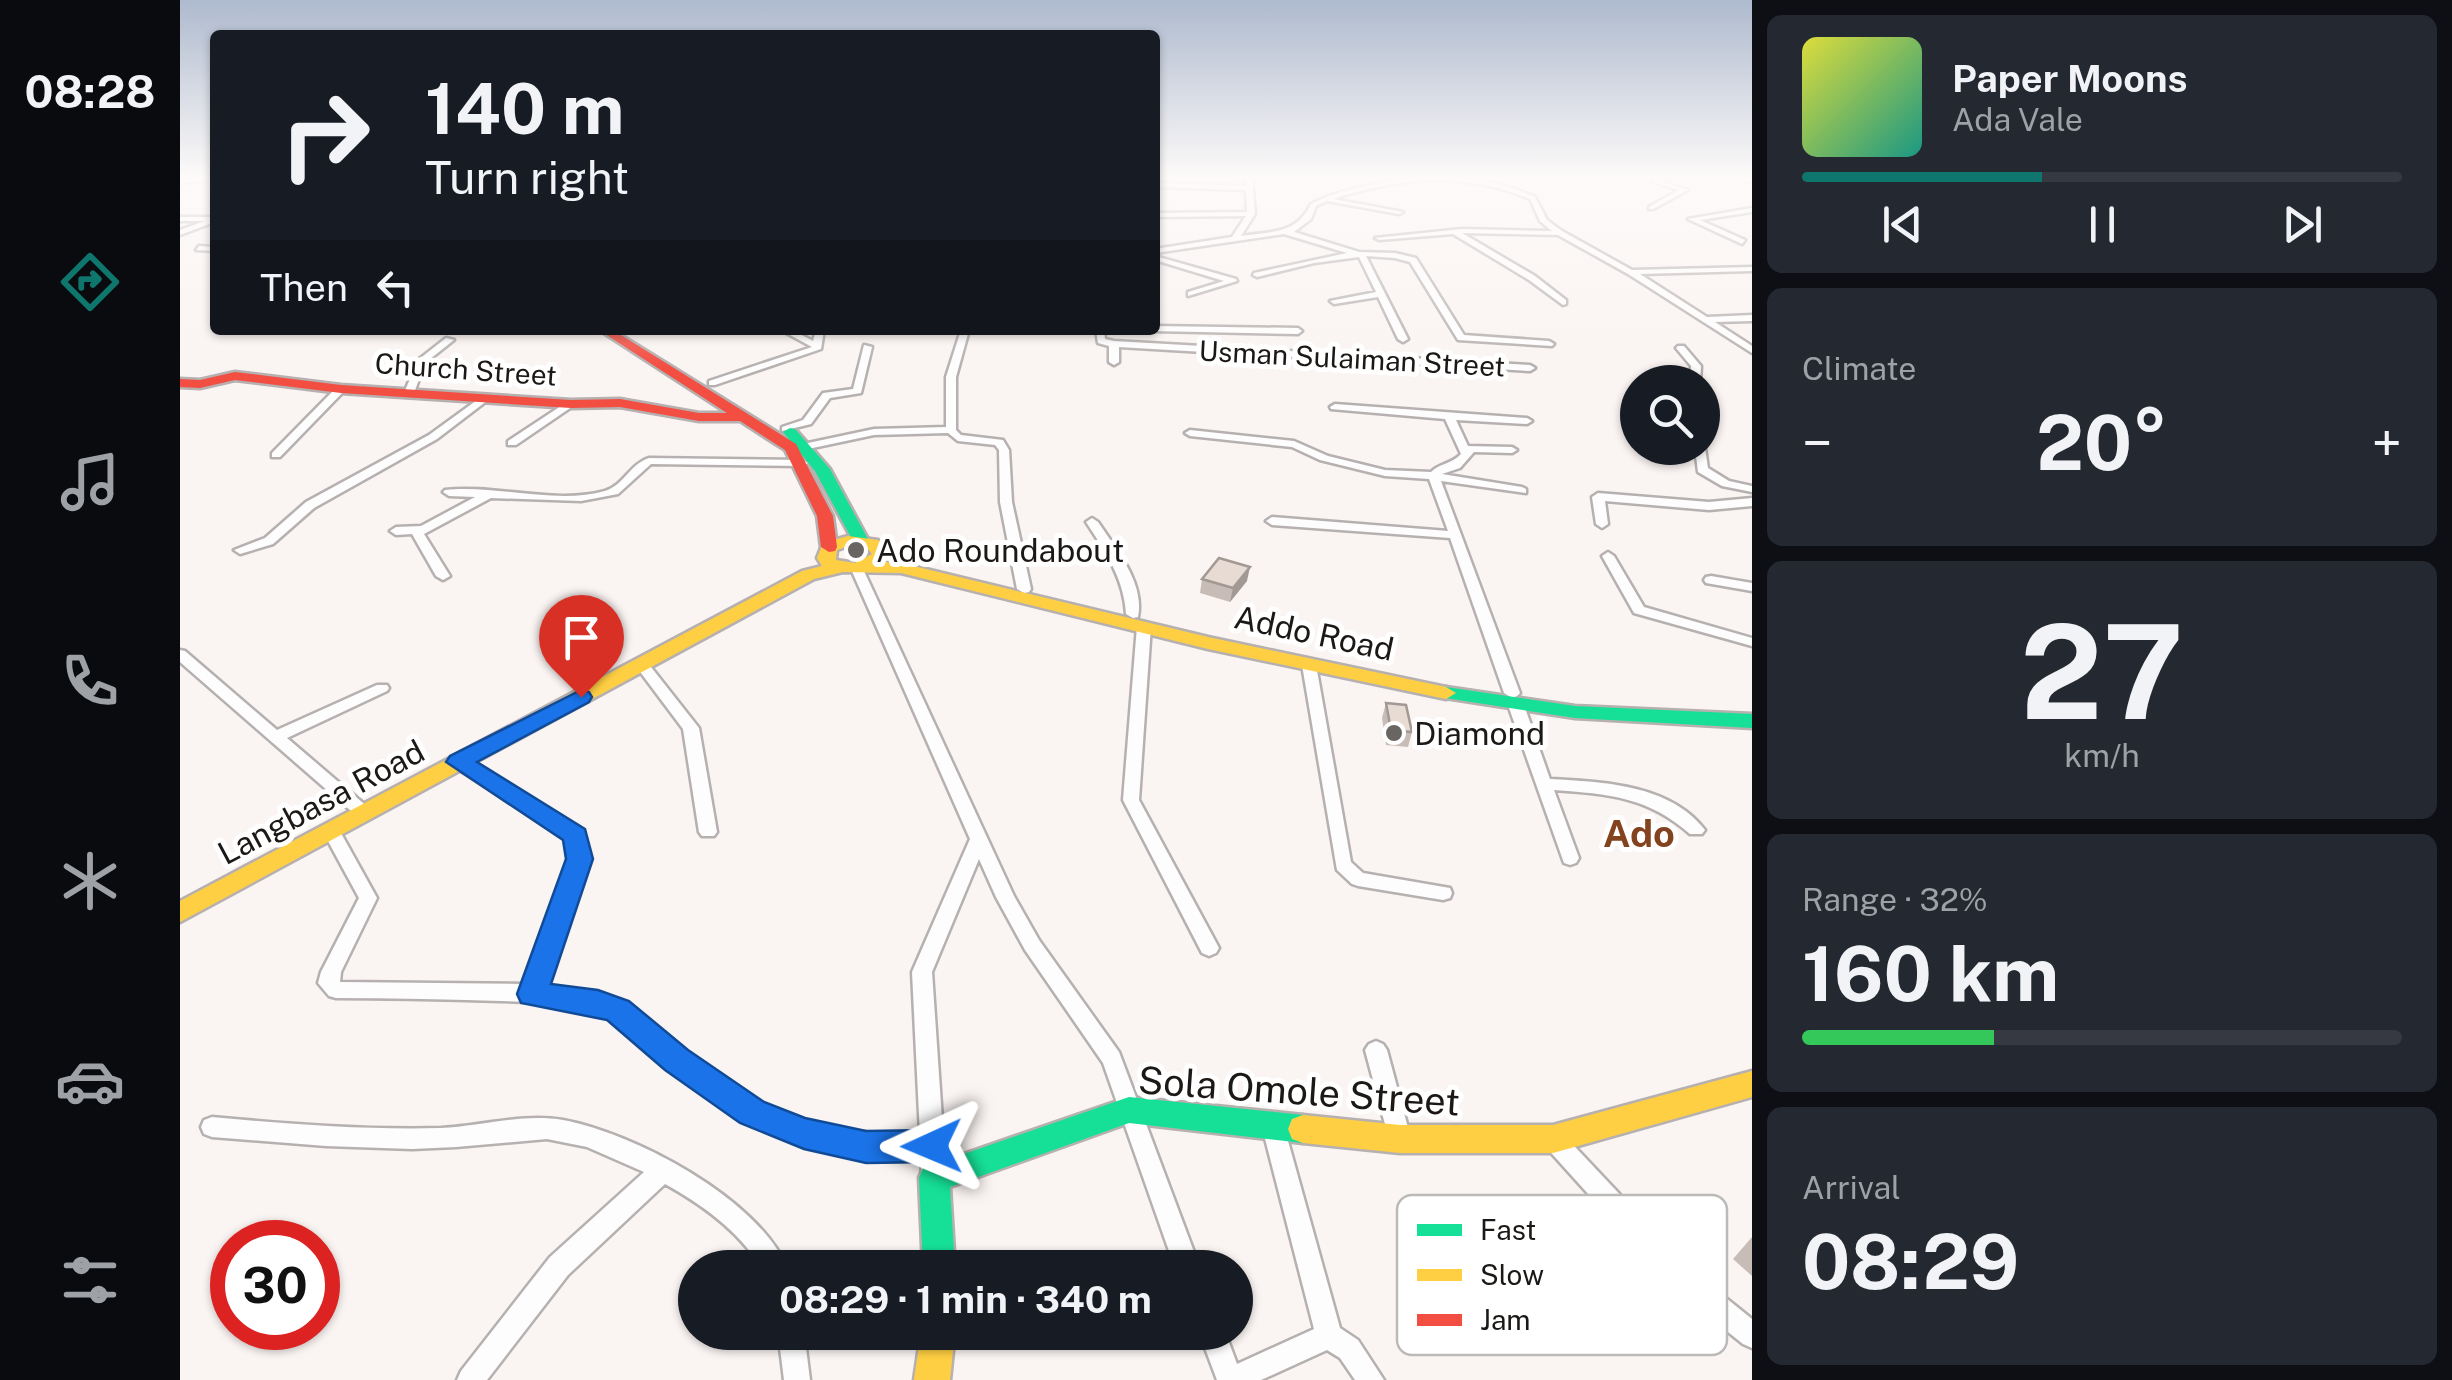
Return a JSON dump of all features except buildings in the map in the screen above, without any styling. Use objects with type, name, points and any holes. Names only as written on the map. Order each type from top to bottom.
[{"type":"main road","points":[[613,335],[822,465],[844,515],[851,557]]},
{"type":"main road","points":[[632,335],[786,428],[805,454],[825,516],[851,557]]},
{"type":"main road","name":"Church Street","points":[[180,382],[206,384],[235,376],[341,389],[571,404],[620,403],[699,417],[748,417]]},
{"type":"main road","name":"Addo Road","points":[[851,557],[1024,589],[1310,665],[1609,715],[1752,720]]},
{"type":"main road","name":"Addo Road","points":[[851,557],[1514,699],[1752,709]]},
{"type":"main road","name":"Langbasa Road","points":[[180,912],[808,575],[851,557]]},
{"type":"main road","name":"Sola Omole Street","points":[[934,1178],[1130,1110],[1272,1122],[1400,1139],[1552,1139],[1752,1084]]},
{"type":"main road","points":[[934,1178],[938,1250]]},
{"type":"main road","points":[[932,1380],[936,1350]]},
{"type":"street","points":[[1160,253],[1225,239]]},
{"type":"street","points":[[1312,239],[1362,254],[1413,260],[1461,338],[1548,344]]},
{"type":"street","points":[[1471,239],[1563,302]]},
{"type":"street","points":[[1572,239],[1631,272],[1752,350]]},
{"type":"street","points":[[1737,239],[1742,242]]},
{"type":"street","points":[[199,248],[210,249]]},
{"type":"street","points":[[1258,274],[1362,254]]},
{"type":"street","points":[[1362,254],[1403,339]]},
{"type":"street","points":[[1160,256],[1234,281],[1191,294]]},
{"type":"street","points":[[1631,272],[1752,268]]},
{"type":"street","points":[[1334,301],[1381,294]]},
{"type":"street","points":[[1707,320],[1752,318]]},
{"type":"street","points":[[1160,329],[1298,331]]},
{"type":"street","points":[[795,335],[814,345]]},
{"type":"street","points":[[712,383],[816,349],[818,335]]},
{"type":"street","points":[[964,335],[951,378],[951,430],[958,438],[991,439],[1003,446],[1006,502],[1024,589]]},
{"type":"street","points":[[1100,335],[1101,341],[1114,344],[1114,362]]},
{"type":"street","points":[[409,392],[421,362],[449,340]]},
{"type":"street","name":"Usman Sulaiman Street","points":[[1114,344],[1530,368]]},
{"type":"street","points":[[786,428],[807,422],[827,395],[858,390],[867,347]]},
{"type":"street","points":[[1681,348],[1695,365]]},
{"type":"street","points":[[276,454],[341,389]]},
{"type":"street","points":[[240,550],[268,542],[310,506],[433,437],[484,398]]},
{"type":"street","points":[[512,443],[571,404]]},
{"type":"street","points":[[1335,407],[1528,420]]},
{"type":"street","points":[[1449,416],[1465,452]]},
{"type":"street","points":[[448,492],[597,497],[623,487],[639,466],[649,461],[805,454],[874,432],[951,430]]},
{"type":"street","points":[[1190,433],[1294,444],[1324,458],[1384,473],[1434,476],[1522,492]]},
{"type":"street","points":[[1465,452],[1512,450]]},
{"type":"street","points":[[1434,476],[1456,466],[1465,452]]},
{"type":"street","points":[[1702,465],[1702,470],[1726,484],[1752,489]]},
{"type":"street","points":[[1434,476],[1570,858]]},
{"type":"street","points":[[396,531],[417,532],[492,494]]},
{"type":"street","points":[[1602,524],[1598,497],[1709,506],[1752,502]]},
{"type":"street","points":[[1272,520],[1454,535]]},
{"type":"street","points":[[1092,522],[1126,577],[1139,620],[1131,800],[1209,948]]},
{"type":"street","points":[[417,532],[443,576]]},
{"type":"street","points":[[1608,556],[1638,610],[1752,642]]},
{"type":"street","points":[[851,557],[1032,945],[1112,1059],[1181,1250]]},
{"type":"street","points":[[1711,580],[1752,587]]},
{"type":"street","points":[[180,654],[364,814]]},
{"type":"street","points":[[642,665],[692,728],[708,832]]},
{"type":"street","points":[[1310,665],[1342,865],[1358,879],[1443,893]]},
{"type":"street","points":[[274,737],[382,688]]},
{"type":"street","points":[[458,762],[576,836],[580,859],[532,994]]},
{"type":"street","points":[[1544,784],[1641,795],[1682,816],[1696,830]]},
{"type":"street","points":[[332,830],[368,898],[331,972],[328,983],[336,990],[532,994],[598,1003],[618,1010],[677,1060],[752,1112],[804,1134],[866,1147],[932,1146]]},
{"type":"street","points":[[934,1178],[922,972],[979,838]]},
{"type":"street","points":[[1376,1050],[1400,1139]]},
{"type":"street","points":[[1272,1122],[1329,1336]]},
{"type":"street","points":[[212,1127],[349,1137],[443,1138],[562,1130],[615,1148],[706,1195],[746,1224],[763,1250]]},
{"type":"street","points":[[1552,1139],[1604,1195]]},
{"type":"street","points":[[470,1380],[559,1266],[662,1171]]},
{"type":"street","points":[[1727,1315],[1752,1335]]},
{"type":"street","points":[[1219,1350],[1230,1380],[1329,1336],[1342,1342],[1372,1380]]},
{"type":"street","points":[[793,1350],[797,1380]]},
{"type":"traffic: fast","points":[[790,432],[822,469],[861,541]]},
{"type":"traffic: fast","points":[[1446,693],[1575,712],[1752,721]]},
{"type":"traffic: fast","points":[[938,1250],[934,1178],[1129,1110],[1303,1129]]},
{"type":"traffic: slow","points":[[848,541],[872,544],[881,553],[878,560],[857,569],[829,564],[829,547],[848,541]]},
{"type":"traffic: slow","points":[[869,567],[901,568],[1208,643],[1446,693]]},
{"type":"traffic: slow","points":[[180,912],[808,575],[837,568]]},
{"type":"traffic: slow","points":[[1303,1129],[1400,1139],[1553,1139],[1752,1084]]},
{"type":"traffic: slow","points":[[932,1380],[936,1350]]},
{"type":"traffic: jam","points":[[613,335],[791,447],[825,516],[829,547]]},
{"type":"traffic: jam","points":[[180,383],[200,384],[235,376],[341,389],[571,404],[620,403],[699,417],[748,417]]},
{"type":"place","name":"Ado Roundabout","points":[[856,550]]},
{"type":"place","name":"Diamond","points":[[1394,733]]},
{"type":"district","name":"Ado","points":[[1639,833]]},
{"type":"route","points":[[581,697],[458,762],[576,836],[580,859],[532,994],[598,1003],[618,1010],[677,1060],[752,1112],[804,1134],[866,1147],[932,1146]]}]
